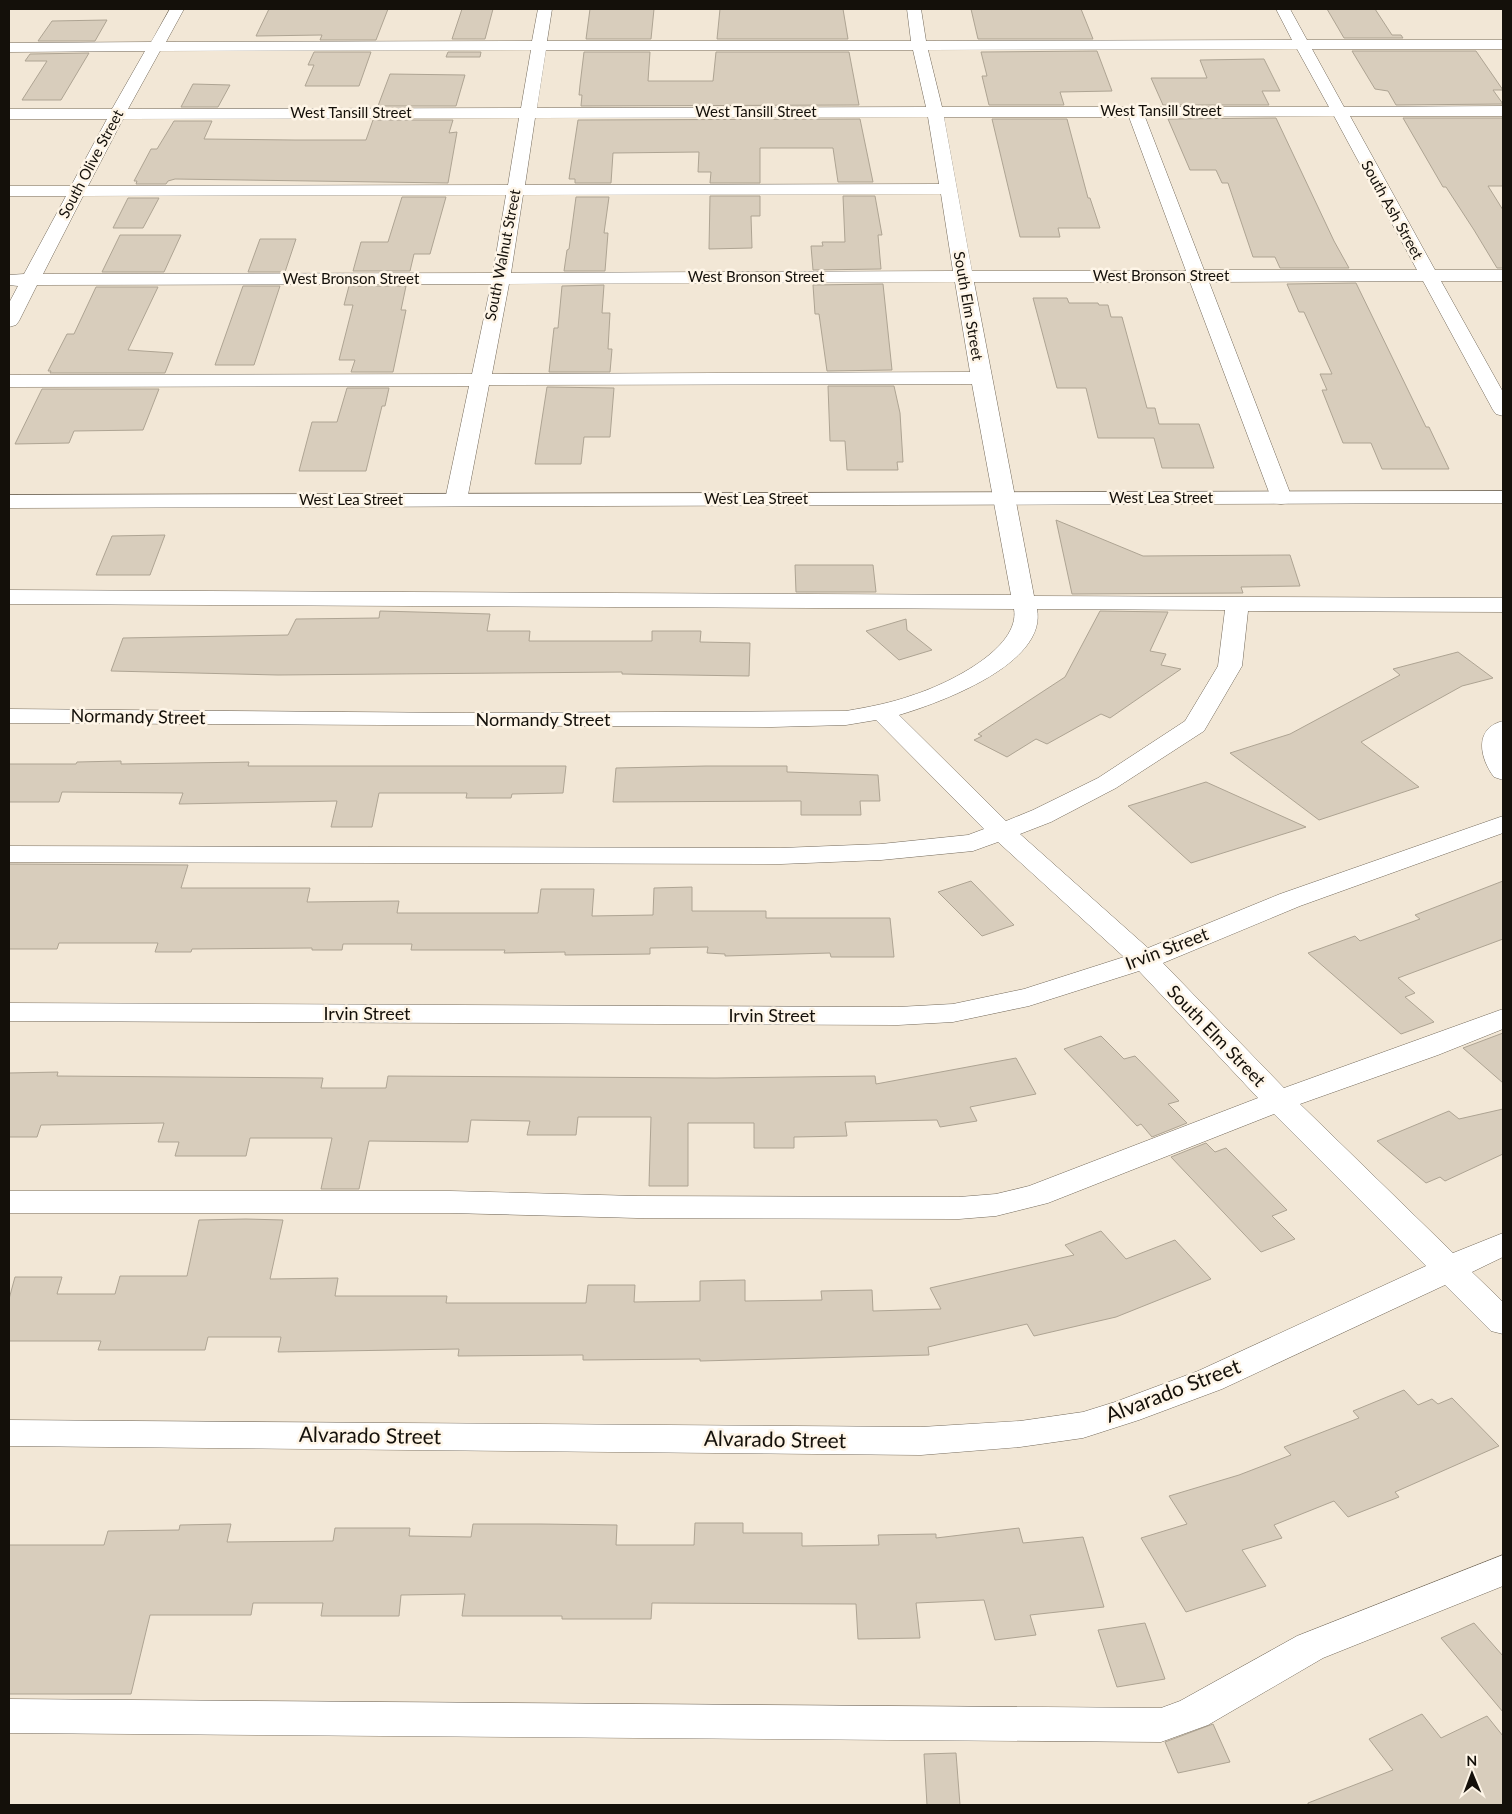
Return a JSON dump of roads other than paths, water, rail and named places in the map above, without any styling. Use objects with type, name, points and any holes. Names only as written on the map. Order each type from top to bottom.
[{"type":"street","name":"South Olive Street","points":[[9,321],[117,114],[177,9]]},
{"type":"street","name":"South Walnut Street","points":[[456,500],[478,380],[500,278],[516,190],[538,46],[546,9]]},
{"type":"street","name":"South Elm Street","points":[[914,9],[919,45],[935,112],[981,378],[1005,498],[1023,604]]},
{"type":"street","name":"South Ash Street","points":[[1283,9],[1503,410]]},
{"type":"street","points":[[9,48],[1503,44]]},
{"type":"street","points":[[1135,111],[1281,498]]},
{"type":"street","name":"West Tansill Street","points":[[9,114],[1503,111]]},
{"type":"street","points":[[9,191],[948,189]]},
{"type":"street","name":"West Bronson Street","points":[[9,280],[1503,275]]},
{"type":"street","points":[[9,381],[981,378]]},
{"type":"street","name":"West Lea Street","points":[[9,502],[1503,497]]},
{"type":"street","points":[[9,597],[533,598],[1023,604],[1503,605]]},
{"type":"street","points":[[9,854],[780,856],[949,847],[973,843],[1042,816],[1107,783],[1195,726],[1230,666],[1238,603]]},
{"type":"street","name":"Normandy Street","points":[[9,716],[772,720],[846,718],[882,712],[924,700],[986,670],[1008,652],[1018,639],[1027,619],[1023,604]]},
{"type":"street","name":"South Elm Street","points":[[882,712],[1002,832],[1144,960],[1280,1101],[1503,1322]]},
{"type":"street","points":[[1503,728],[1496,736],[1493,744],[1496,763],[1503,772]]},
{"type":"street","name":"Irvin Street","points":[[9,1012],[898,1016],[953,1012],[1029,997],[1144,960],[1290,900],[1503,824]]},
{"type":"street","points":[[9,1202],[450,1202],[637,1207],[959,1208],[996,1205],[1037,1195],[1280,1101],[1428,1048],[1503,1018]]},
{"type":"street","name":"Alvarado Street","points":[[9,1432],[921,1441],[1020,1434],[1083,1425],[1210,1380],[1503,1244]]},
{"type":"street","points":[[9,1716],[1161,1725],[1194,1713],[1310,1647],[1503,1570]]}]
